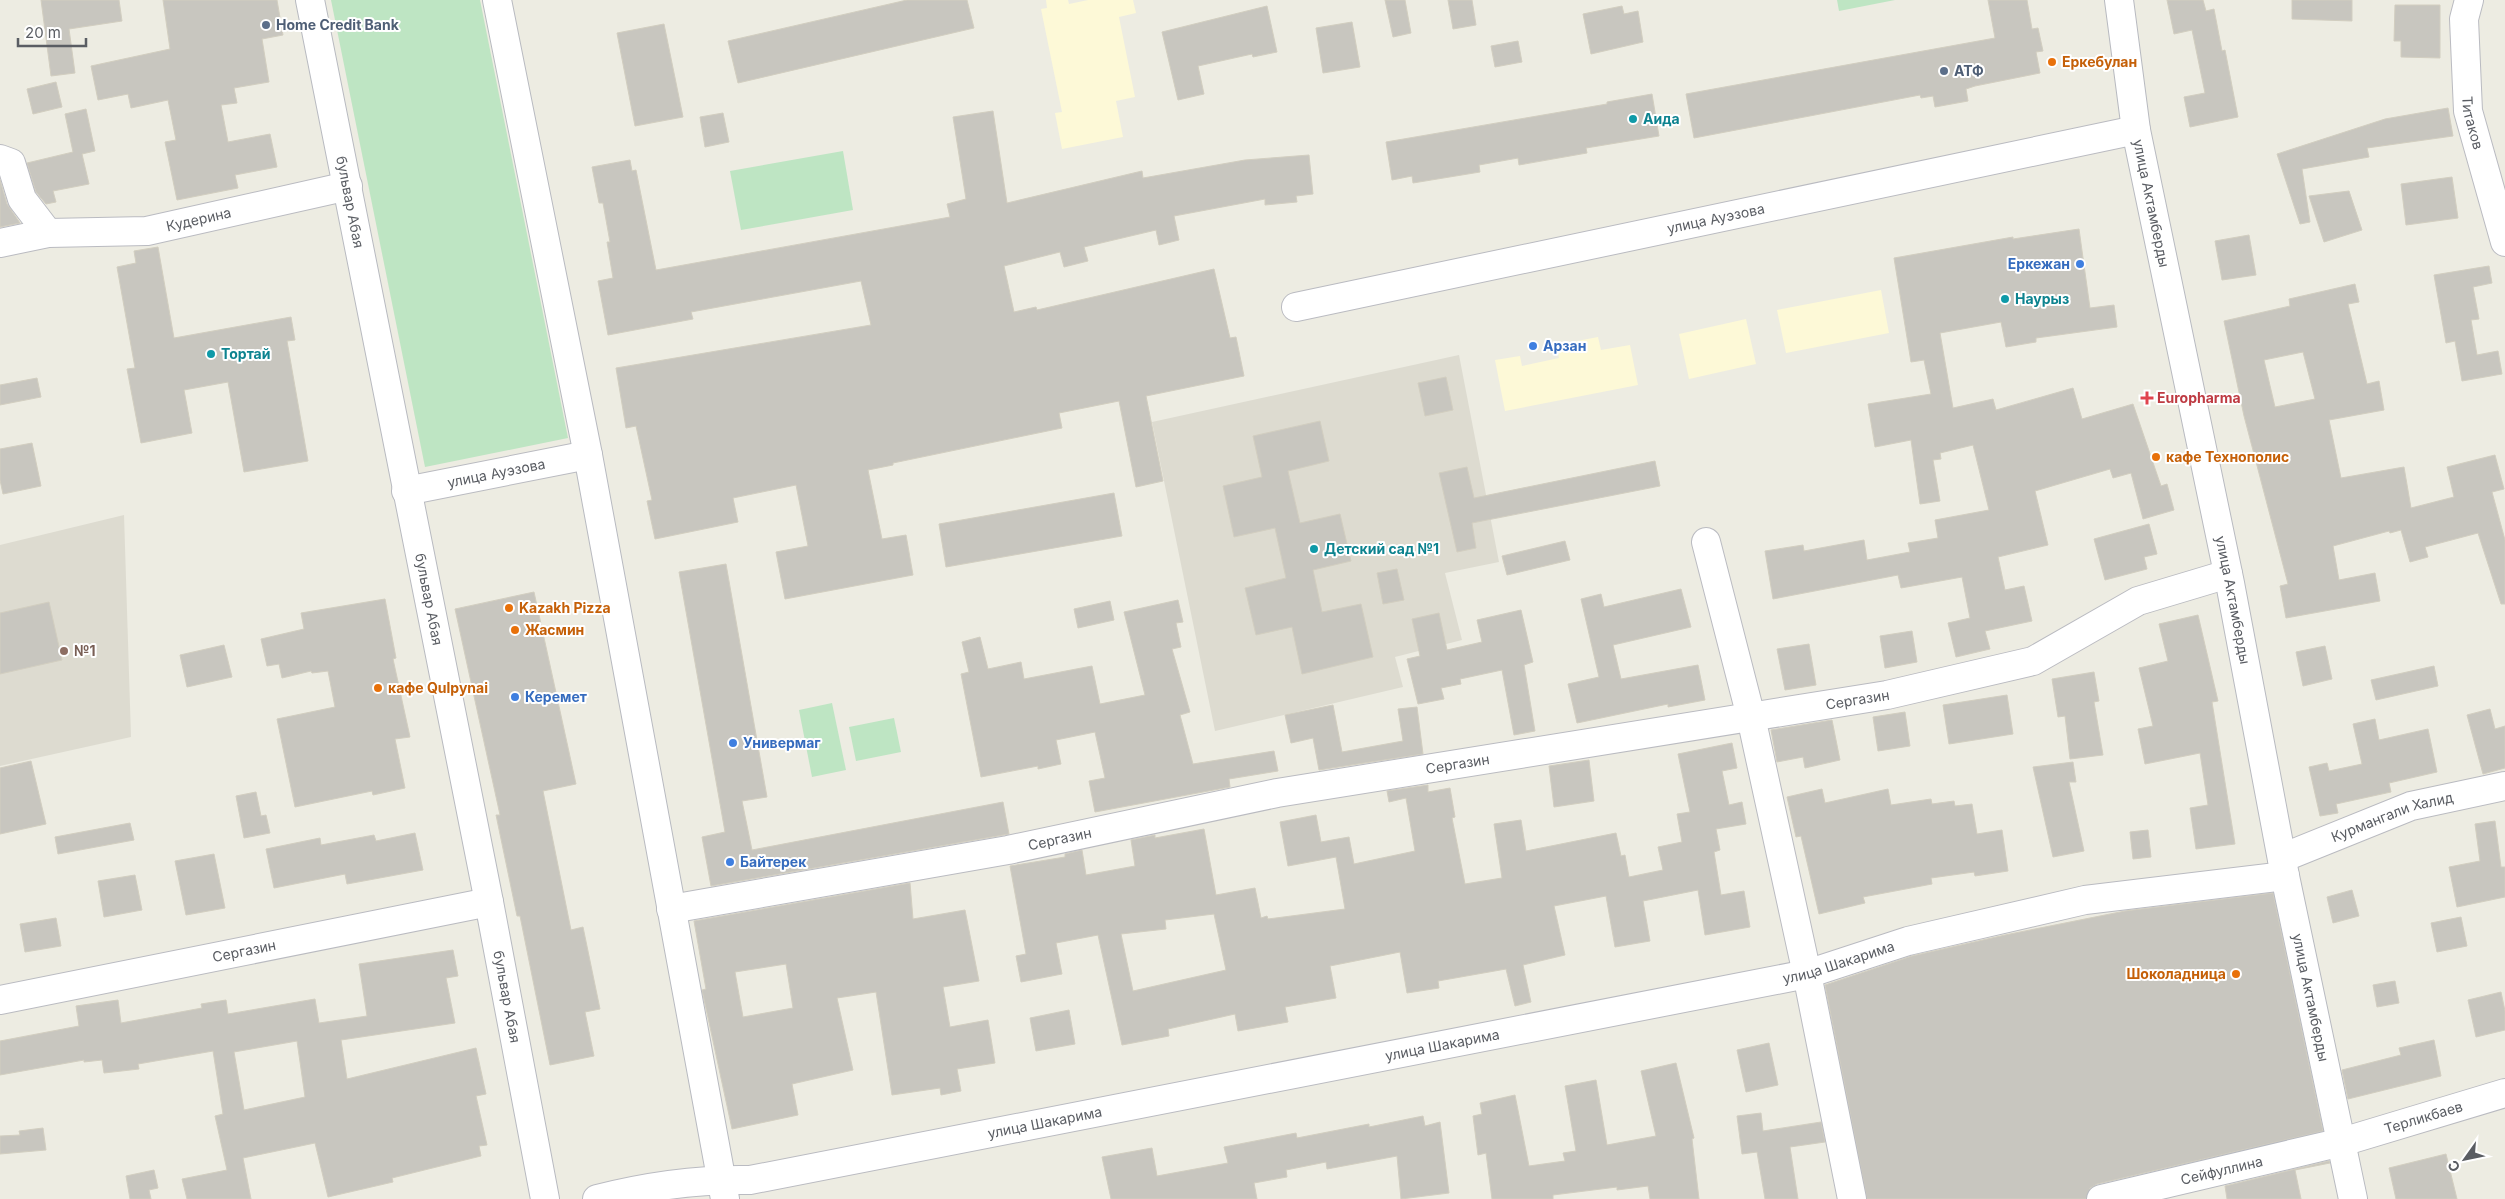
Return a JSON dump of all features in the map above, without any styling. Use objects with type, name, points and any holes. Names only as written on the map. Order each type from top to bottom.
[{"type":"street","name":"бульвар Абая","points":[[310,0],[489,902],[545,1199]]},
{"type":"street","points":[[498,0],[588,454],[724,1189]]},
{"type":"street","name":"улица Актамберды","points":[[2119,0],[2136,130],[2228,574],[2283,867],[2353,1199]]},
{"type":"street","name":"Титаков","points":[[2469,0],[2464,19],[2468,111],[2505,242]]},
{"type":"street","name":"улица Ауэзова","points":[[1296,307],[2136,130]]},
{"type":"street","points":[[0,159],[11,163],[22,199],[48,233]]},
{"type":"street","name":"Кудерина","points":[[0,244],[48,233],[147,231],[348,186]]},
{"type":"street","name":"улица Ауэзова","points":[[406,491],[588,454]]},
{"type":"street","points":[[1706,542],[1751,717],[1807,974],[1852,1199]]},
{"type":"street","name":"Сергазин","points":[[671,909],[1008,850],[1277,793],[1887,695],[2033,661],[2138,601],[2228,574]]},
{"type":"street","name":"Курмангали Халид","points":[[2283,867],[2411,806],[2505,786]]},
{"type":"street","name":"улица Шакарима","points":[[597,1199],[664,1184],[724,1189],[750,1180],[1807,974],[1908,941],[2085,900],[2283,867]]},
{"type":"street","name":"Сергазин","points":[[0,1000],[489,902]]},
{"type":"street","name":"Терликбаев","points":[[2342,1142],[2505,1092]]},
{"type":"street","name":"Сейфуллина","points":[[2101,1199],[2342,1142]]},
{"type":"shaded area","points":[[1046,0],[1068,0],[1069,4],[1088,0],[1133,0],[1136,13],[1119,17],[1135,97],[1116,101],[1123,137],[1062,149],[1055,113],[1062,112],[1041,9],[1047,8]]},
{"type":"shaded area","points":[[1881,290],[1889,333],[1786,353],[1777,310]]},
{"type":"shaded area","points":[[1746,319],[1756,364],[1689,379],[1679,334]]},
{"type":"shaded area","points":[[1598,337],[1601,350],[1630,345],[1638,385],[1505,411],[1495,360],[1520,356],[1522,366],[1559,358],[1556,345]]},
{"type":"shaded area","points":[[1459,355],[1499,562],[1445,573],[1462,640],[1395,657],[1403,687],[1215,731],[1152,422]]},
{"type":"shaded area","name":"№1","points":[[124,515],[131,737],[0,766],[0,545]]},
{"type":"green space","points":[[331,0],[480,0],[568,438],[425,467]]},
{"type":"green space","points":[[1837,0],[1895,0],[1839,11]]},
{"type":"green space","points":[[843,151],[853,210],[741,230],[730,171]]},
{"type":"green space","points":[[832,703],[846,770],[812,777],[799,710]]},
{"type":"green space","points":[[894,718],[901,752],[856,761],[849,727]]},
{"type":"building","points":[[41,0],[119,0],[122,21],[69,29],[75,73],[51,76]]},
{"type":"building","points":[[163,0],[277,0],[283,35],[262,39],[269,82],[234,88],[237,103],[221,105],[228,142],[270,134],[277,167],[235,175],[238,188],[177,200],[165,142],[176,140],[168,100],[131,108],[128,94],[98,100],[91,66],[170,49]]},
{"type":"building","points":[[907,0],[967,0],[974,28],[738,83],[728,41]]},
{"type":"building","points":[[1385,0],[1405,0],[1411,33],[1393,37]]},
{"type":"building","points":[[1448,0],[1472,0],[1476,25],[1453,29]]},
{"type":"building","points":[[1988,0],[2027,0],[2032,29],[2038,28],[2043,51],[2036,52],[2040,73],[1966,89],[1968,101],[1935,107],[1933,96],[1921,98],[1920,95],[1694,138],[1686,94],[1995,38]]},
{"type":"building","points":[[2167,0],[2203,0],[2206,11],[2214,9],[2222,51],[2225,50],[2238,117],[2190,127],[2184,97],[2205,93],[2192,30],[2174,34]]},
{"type":"building","points":[[2292,0],[2352,0],[2352,21],[2292,19]]},
{"type":"building","points":[[2395,5],[2440,5],[2440,58],[2401,57],[2401,41],[2394,41]]},
{"type":"building","points":[[1267,6],[1277,52],[1253,57],[1252,54],[1198,66],[1204,94],[1178,100],[1162,32]]},
{"type":"building","points":[[1622,6],[1624,14],[1638,11],[1643,42],[1591,54],[1583,14]]},
{"type":"building","points":[[1352,22],[1360,67],[1323,73],[1316,28]]},
{"type":"building","points":[[664,24],[683,117],[635,126],[617,33]]},
{"type":"building","points":[[1518,41],[1522,62],[1495,67],[1491,46]]},
{"type":"building","points":[[56,82],[62,107],[33,114],[27,89]]},
{"type":"building","points":[[1652,94],[1659,136],[1586,148],[1587,153],[1519,165],[1518,158],[1479,165],[1480,172],[1413,183],[1412,176],[1392,180],[1386,142],[1607,104],[1607,102]]},
{"type":"building","points":[[2448,108],[2453,136],[2367,148],[2369,157],[2302,169],[2310,222],[2300,224],[2277,154],[2385,119]]},
{"type":"building","points":[[86,109],[95,151],[82,154],[89,184],[53,191],[56,202],[46,204],[36,192],[27,163],[73,152],[65,114]]},
{"type":"building","points":[[993,111],[1007,203],[1142,171],[1143,178],[1245,160],[1309,155],[1313,194],[1296,196],[1297,202],[1265,205],[1265,199],[1174,216],[1179,240],[1159,245],[1156,230],[1084,247],[1088,261],[1064,267],[1060,252],[1004,266],[1014,312],[1036,307],[1037,310],[1214,269],[1230,338],[1236,337],[1244,376],[1146,396],[1163,481],[1136,487],[1119,401],[1059,413],[1062,428],[893,463],[893,465],[868,470],[882,539],[906,535],[913,575],[785,599],[776,552],[808,546],[796,485],[733,498],[738,522],[655,539],[647,501],[652,500],[636,426],[626,428],[616,368],[871,325],[861,281],[691,312],[693,319],[608,335],[598,281],[613,278],[607,242],[610,242],[603,203],[599,203],[592,167],[630,160],[632,171],[636,170],[656,270],[950,217],[947,204],[966,199],[953,117]]},
{"type":"building","points":[[723,113],[729,142],[705,147],[700,117]]},
{"type":"building","points":[[2452,177],[2458,218],[2406,225],[2401,184]]},
{"type":"building","points":[[0,180],[7,204],[20,223],[0,227]]},
{"type":"building","points":[[2349,191],[2362,230],[2324,242],[2309,196]]},
{"type":"building","points":[[2079,229],[2090,308],[2114,305],[2117,327],[2036,338],[2036,342],[2006,347],[2001,322],[1940,333],[1953,408],[1993,399],[1996,410],[2073,388],[2082,419],[2133,404],[2161,486],[2167,484],[2174,510],[2143,519],[2131,473],[2113,478],[2110,469],[2035,491],[2048,545],[1998,557],[2005,590],[2024,586],[2032,621],[1985,631],[1990,649],[1956,657],[1948,623],[1970,618],[1962,577],[1901,588],[1898,575],[1773,599],[1765,551],[1803,545],[1804,551],[1864,540],[1867,560],[1910,552],[1908,543],[1938,538],[1935,520],[1989,510],[1973,445],[1940,453],[1941,459],[1933,460],[1940,501],[1920,504],[1911,440],[1875,447],[1868,404],[1931,394],[1924,360],[1911,362],[1894,258],[2013,237],[2013,239]]},
{"type":"building","points":[[2249,235],[2256,275],[2222,280],[2215,241]]},
{"type":"building","name":"Тортай","points":[[158,247],[174,338],[291,317],[295,340],[287,341],[308,461],[244,472],[228,382],[184,390],[192,433],[141,443],[127,369],[135,368],[117,267],[136,263],[134,251]]},
{"type":"building","points":[[2489,266],[2492,283],[2473,287],[2479,319],[2471,320],[2477,355],[2498,351],[2502,374],[2462,381],[2455,341],[2446,343],[2434,275]]},
{"type":"building","points":[[2355,284],[2359,302],[2348,304],[2367,384],[2379,381],[2384,410],[2329,420],[2341,478],[2404,467],[2411,508],[2454,497],[2447,467],[2495,455],[2504,489],[2492,492],[2505,540],[2505,604],[2501,604],[2478,533],[2425,547],[2428,557],[2410,562],[2401,530],[2390,533],[2389,531],[2333,546],[2339,580],[2375,573],[2380,601],[2286,618],[2280,586],[2288,584],[2244,416],[2224,321],[2290,306],[2289,299]],"holes":[[[2303,352],[2315,399],[2275,407],[2264,360]]]},
{"type":"building","points":[[1446,377],[1453,410],[1425,416],[1418,383]]},
{"type":"building","points":[[37,378],[41,397],[0,405],[0,385]]},
{"type":"building","name":"Детский сад №1","points":[[1320,421],[1329,461],[1288,471],[1300,523],[1340,514],[1351,561],[1313,570],[1322,612],[1361,604],[1373,657],[1302,674],[1292,627],[1256,635],[1245,588],[1286,578],[1275,528],[1234,537],[1223,486],[1262,477],[1253,436]]},
{"type":"building","points":[[32,443],[41,486],[3,494],[0,480],[0,449]]},
{"type":"building","points":[[1655,461],[1660,486],[1472,523],[1476,548],[1457,552],[1439,473],[1467,467],[1474,498]]},
{"type":"building","points":[[1114,493],[1122,536],[946,567],[939,524]]},
{"type":"building","points":[[2149,524],[2157,554],[2144,557],[2147,569],[2105,580],[2094,539]]},
{"type":"building","points":[[1565,541],[1570,560],[1507,575],[1502,556]]},
{"type":"building","points":[[726,564],[767,797],[742,801],[752,850],[1003,802],[1009,834],[711,886],[702,837],[725,832],[679,572]]},
{"type":"building","points":[[1397,569],[1404,600],[1383,604],[1377,573]]},
{"type":"building","points":[[1681,589],[1691,627],[1613,645],[1621,679],[1698,665],[1705,700],[1668,707],[1668,704],[1577,723],[1568,684],[1599,677],[1581,599],[1601,594],[1604,607]]},
{"type":"building","points":[[534,592],[576,784],[543,791],[571,930],[583,927],[600,1009],[585,1012],[594,1056],[550,1065],[520,916],[517,916],[496,815],[500,815],[455,609]]},
{"type":"building","points":[[385,599],[396,658],[393,659],[410,737],[395,739],[405,788],[373,795],[372,791],[295,807],[277,719],[335,707],[328,671],[312,673],[311,671],[282,678],[279,664],[267,666],[261,639],[304,629],[301,613]]},
{"type":"building","points":[[1178,600],[1183,622],[1176,623],[1181,647],[1172,649],[1190,712],[1180,715],[1193,764],[1274,751],[1278,771],[1229,779],[1230,787],[1095,812],[1089,781],[1105,778],[1095,732],[1056,740],[1061,764],[1038,769],[1038,766],[981,777],[961,674],[969,672],[962,642],[980,637],[988,669],[1021,662],[1024,679],[1092,666],[1100,704],[1145,695],[1124,612]]},
{"type":"building","points":[[1110,601],[1114,620],[1078,628],[1074,609]]},
{"type":"building","points":[[49,602],[62,660],[0,674],[0,613]]},
{"type":"building","points":[[1521,610],[1533,662],[1524,665],[1535,731],[1514,735],[1502,670],[1460,679],[1461,684],[1441,688],[1444,699],[1418,704],[1407,659],[1420,656],[1412,619],[1439,613],[1447,650],[1482,642],[1477,620]]},
{"type":"building","points":[[2198,615],[2218,701],[2212,702],[2235,844],[2196,849],[2190,808],[2208,805],[2200,753],[2145,764],[2138,729],[2153,726],[2139,668],[2168,661],[2159,624]]},
{"type":"building","points":[[1912,631],[1917,662],[1885,668],[1880,636]]},
{"type":"building","points":[[1809,644],[1816,685],[1785,690],[1777,649]]},
{"type":"building","points":[[224,645],[232,677],[187,687],[180,655]]},
{"type":"building","points":[[2325,646],[2332,679],[2303,686],[2296,652]]},
{"type":"building","points":[[2434,666],[2438,686],[2376,700],[2371,680]]},
{"type":"building","points":[[2094,672],[2099,701],[2094,702],[2103,755],[2070,759],[2065,716],[2058,717],[2052,679]]},
{"type":"building","points":[[2007,695],[2013,734],[1949,744],[1943,705]]},
{"type":"building","points":[[1333,705],[1342,752],[1403,741],[1398,709],[1417,707],[1423,754],[1319,770],[1313,738],[1291,743],[1285,715]]},
{"type":"building","points":[[2490,709],[2495,729],[2505,726],[2505,768],[2483,774],[2467,715]]},
{"type":"building","points":[[1905,712],[1910,746],[1878,751],[1873,717]]},
{"type":"building","points":[[2375,719],[2379,740],[2428,729],[2437,772],[2389,783],[2391,792],[2336,804],[2338,813],[2320,816],[2309,767],[2327,763],[2329,771],[2362,764],[2353,724]]},
{"type":"building","points":[[1832,720],[1840,760],[1805,768],[1803,757],[1777,762],[1771,730]]},
{"type":"building","points":[[1732,743],[1737,768],[1722,771],[1729,805],[1742,802],[1746,824],[1716,829],[1720,850],[1714,852],[1721,895],[1744,891],[1750,927],[1705,935],[1698,890],[1643,901],[1650,941],[1615,947],[1606,896],[1554,906],[1565,955],[1523,965],[1531,1002],[1515,1006],[1506,969],[1438,981],[1439,988],[1407,993],[1400,952],[1330,966],[1336,998],[1285,1007],[1288,1022],[1238,1031],[1235,1014],[1168,1029],[1169,1036],[1122,1045],[1098,935],[1056,943],[1062,974],[1021,982],[1016,956],[1026,954],[1010,866],[1065,857],[1065,854],[1082,850],[1086,875],[1135,866],[1131,840],[1155,835],[1155,838],[1204,829],[1216,895],[1255,888],[1261,918],[1267,916],[1268,919],[1345,909],[1336,857],[1288,866],[1280,822],[1316,815],[1321,842],[1349,837],[1354,864],[1415,851],[1406,798],[1389,802],[1387,791],[1428,785],[1428,792],[1450,788],[1455,817],[1452,818],[1465,884],[1502,878],[1494,824],[1521,820],[1526,851],[1616,833],[1621,856],[1625,855],[1629,877],[1663,870],[1658,847],[1682,842],[1677,814],[1690,812],[1678,754]],"holes":[[[1214,914],[1226,970],[1133,991],[1121,934],[1166,929],[1165,920]]]},
{"type":"building","points":[[1589,760],[1594,801],[1554,807],[1549,766]]},
{"type":"building","points":[[31,761],[46,824],[0,834],[0,768]]},
{"type":"building","points":[[2073,762],[2076,782],[2069,782],[2084,851],[2053,857],[2033,767]]},
{"type":"building","points":[[1822,789],[1825,803],[1888,789],[1891,805],[1931,799],[1932,804],[1954,801],[1955,806],[1972,804],[1977,834],[2002,830],[2008,871],[1975,876],[1974,872],[1931,878],[1932,884],[1863,897],[1865,903],[1819,914],[1801,836],[1796,837],[1787,797]]},
{"type":"building","points":[[256,792],[261,816],[266,815],[270,833],[244,838],[236,796]]},
{"type":"building","points":[[2495,821],[2501,867],[2505,867],[2505,897],[2457,907],[2449,867],[2480,861],[2475,824]]},
{"type":"building","points":[[130,823],[134,840],[58,854],[55,837]]},
{"type":"building","points":[[2148,830],[2151,857],[2133,859],[2130,832]]},
{"type":"building","points":[[415,833],[423,870],[347,884],[345,874],[274,888],[266,849],[320,838],[321,845],[374,835],[376,841]]},
{"type":"building","points":[[214,854],[225,908],[186,915],[175,861]]},
{"type":"building","points":[[135,875],[142,910],[104,917],[98,881]]},
{"type":"building","points":[[910,883],[913,919],[965,910],[979,981],[943,987],[950,1027],[988,1020],[995,1063],[957,1069],[961,1091],[941,1095],[940,1088],[892,1095],[876,992],[837,998],[853,1070],[792,1084],[798,1115],[732,1129],[702,990],[706,989],[694,921]],"holes":[[[786,964],[793,1008],[743,1017],[735,972]]]},
{"type":"building","points":[[2352,890],[2359,916],[2333,923],[2327,897]]},
{"type":"building","points":[[2273,893],[2323,1131],[2097,1184],[2090,1188],[2086,1199],[1867,1199],[1825,985],[1912,956],[2005,935],[2125,911]]},
{"type":"building","points":[[2461,917],[2467,946],[2437,952],[2431,923]]},
{"type":"building","points":[[56,918],[61,946],[25,952],[20,924]]},
{"type":"building","points":[[453,950],[458,976],[446,978],[455,1023],[341,1040],[347,1079],[476,1048],[486,1094],[476,1096],[487,1145],[479,1146],[481,1156],[392,1178],[393,1182],[328,1197],[315,1143],[243,1158],[251,1199],[187,1199],[182,1179],[227,1170],[215,1116],[223,1114],[213,1051],[138,1064],[139,1069],[104,1073],[102,1060],[84,1062],[84,1060],[0,1075],[0,1041],[79,1026],[76,1006],[118,1000],[121,1023],[202,1008],[201,1004],[226,1000],[228,1014],[315,999],[319,1023],[367,1016],[359,964]],"holes":[[[297,1041],[305,1097],[244,1110],[234,1052]]]},
{"type":"building","points":[[2395,981],[2399,1003],[2377,1007],[2373,985]]},
{"type":"building","points":[[2501,992],[2505,1011],[2505,1030],[2476,1037],[2468,1000]]},
{"type":"building","points":[[1069,1010],[1075,1044],[1036,1051],[1030,1018]]},
{"type":"building","points":[[2434,1040],[2441,1076],[2348,1099],[2342,1070],[2401,1055],[2399,1048]]},
{"type":"building","points":[[1769,1043],[1778,1085],[1746,1092],[1737,1050]]},
{"type":"building","points":[[1676,1063],[1694,1138],[1692,1139],[1699,1199],[1650,1199],[1648,1186],[1617,1190],[1617,1187],[1553,1195],[1553,1199],[1492,1199],[1486,1153],[1478,1155],[1473,1116],[1482,1114],[1480,1103],[1515,1095],[1529,1166],[1565,1161],[1563,1153],[1576,1151],[1565,1086],[1596,1080],[1607,1145],[1656,1136],[1641,1071]]},
{"type":"building","points":[[1761,1113],[1763,1131],[1821,1122],[1825,1142],[1790,1147],[1798,1199],[1765,1199],[1757,1152],[1742,1154],[1737,1116]]},
{"type":"building","points":[[1423,1116],[1425,1126],[1440,1122],[1449,1193],[1401,1199],[1397,1156],[1327,1169],[1326,1162],[1286,1170],[1287,1177],[1254,1183],[1257,1199],[1111,1199],[1102,1157],[1152,1148],[1157,1176],[1228,1163],[1224,1147],[1296,1133],[1297,1138],[1369,1124],[1369,1127]]},
{"type":"building","points":[[43,1128],[46,1150],[0,1154],[0,1136],[20,1135],[19,1131]]},
{"type":"building","points":[[2446,1154],[2457,1199],[2396,1199],[2389,1168]]},
{"type":"building","points":[[2329,1161],[2330,1163],[2295,1170],[2301,1199],[2227,1199],[2225,1186]]},
{"type":"building","points":[[154,1170],[158,1188],[149,1190],[151,1199],[130,1199],[126,1176]]},
{"type":"place","name":"Home Credit Bank","points":[[266,25]]},
{"type":"place","name":"Еркебулан","points":[[2052,62]]},
{"type":"place","name":"АТФ","points":[[1944,71]]},
{"type":"place","name":"Аида","points":[[1633,119]]},
{"type":"place","name":"Еркежан","points":[[2080,264]]},
{"type":"place","name":"Наурыз","points":[[2005,299]]},
{"type":"place","name":"Арзан","points":[[1533,346]]},
{"type":"place","name":"Тортай","points":[[211,354]]},
{"type":"place","name":"Europharma","points":[[2147,398]]},
{"type":"place","name":"кафе Технополис","points":[[2156,457]]},
{"type":"place","name":"Детский сад №1","points":[[1314,549]]},
{"type":"place","name":"Kazakh Pizza","points":[[509,608]]},
{"type":"place","name":"Жасмин","points":[[515,630]]},
{"type":"place","name":"№1","points":[[64,651]]},
{"type":"place","name":"кафе Qulpynai","points":[[378,688]]},
{"type":"place","name":"Керемет","points":[[515,697]]},
{"type":"place","name":"Универмаг","points":[[733,743]]},
{"type":"place","name":"Байтерек","points":[[730,862]]},
{"type":"place","name":"Шоколадница","points":[[2236,974]]}]
